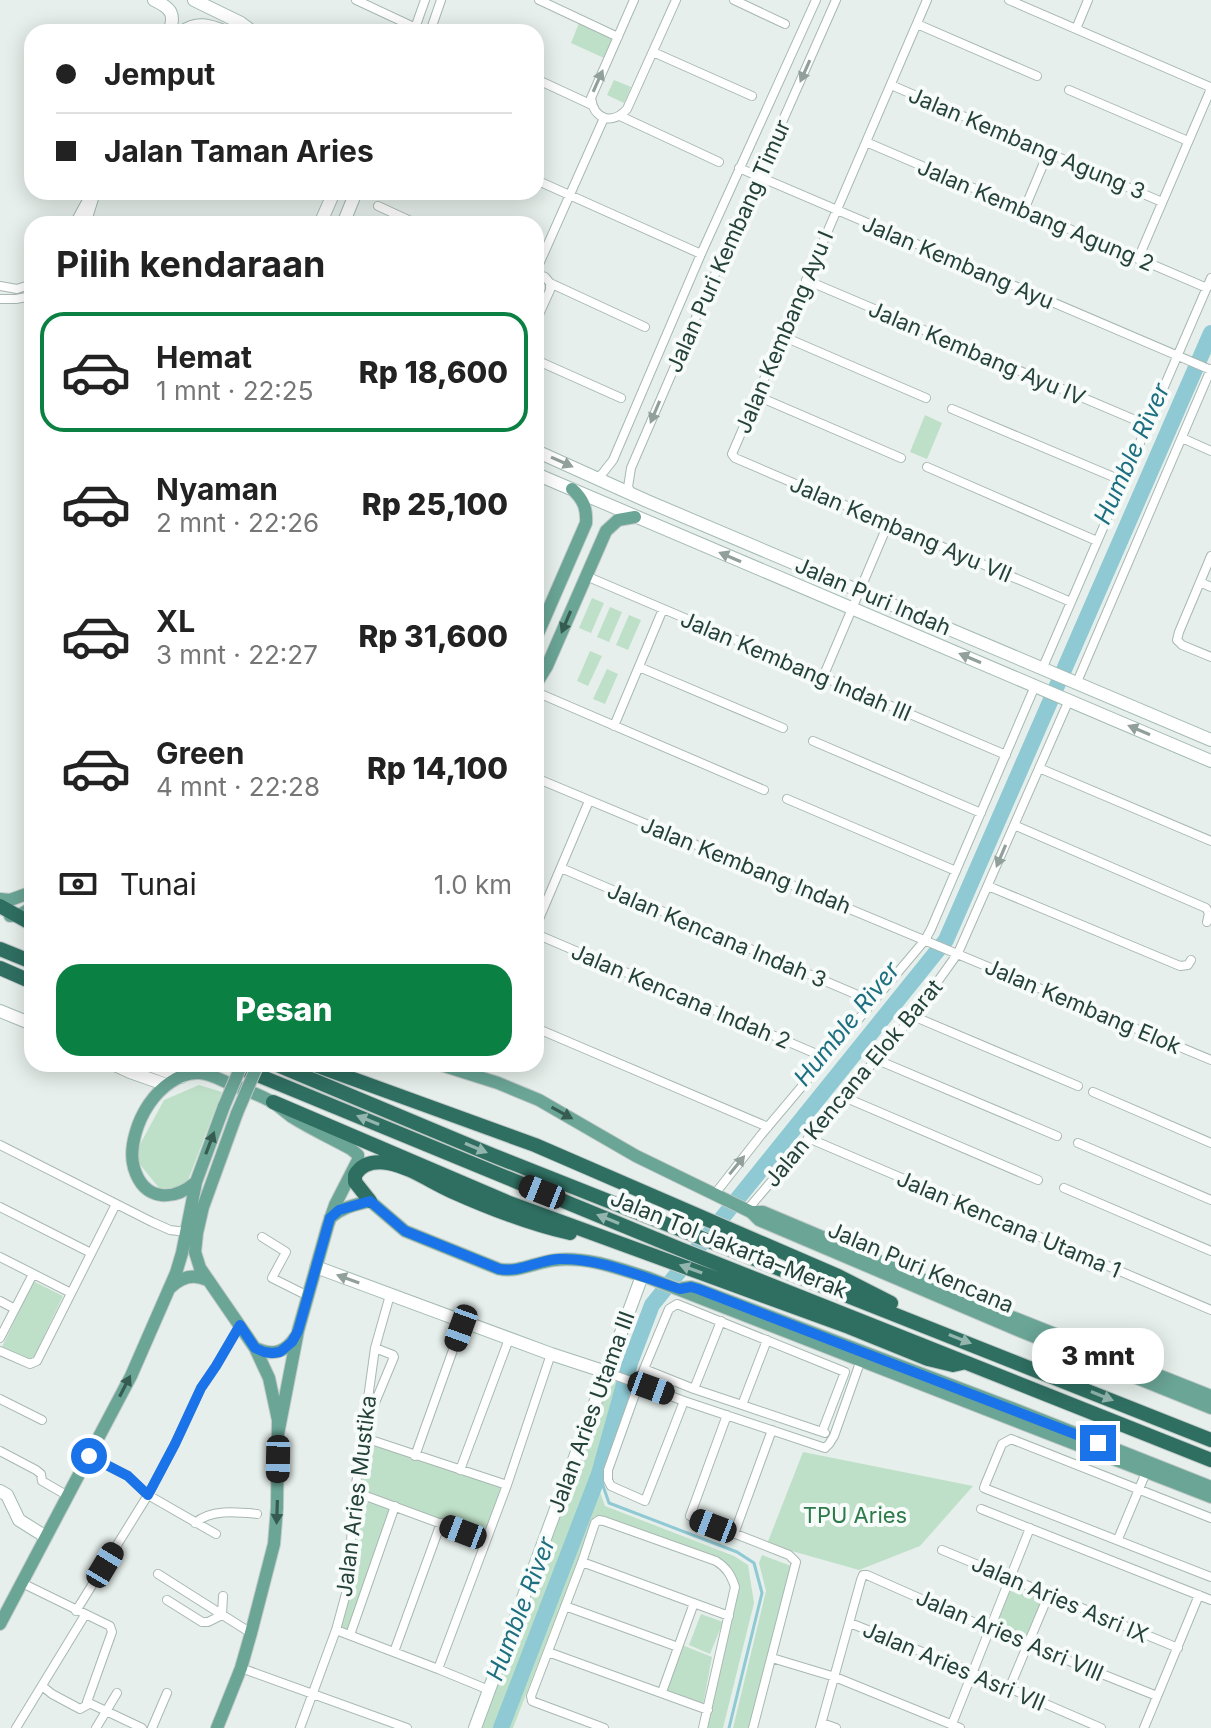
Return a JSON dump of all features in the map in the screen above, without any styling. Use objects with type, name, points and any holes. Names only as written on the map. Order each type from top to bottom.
[{"type":"highway","points":[[0,906],[24,920]]},
{"type":"highway","points":[[0,949],[24,959]]},
{"type":"highway","points":[[0,968],[24,978]]},
{"type":"highway","name":"Jalan Tol Jakarta–Merak","points":[[250,1072],[680,1249],[724,1274]]},
{"type":"highway","name":"Jalan Tol Jakarta–Merak","points":[[294,1072],[492,1155],[1211,1440]]},
{"type":"highway","points":[[334,1072],[522,1140],[744,1235],[879,1297],[898,1306],[916,1321]]},
{"type":"highway","points":[[273,1102],[507,1202],[660,1258],[724,1274],[928,1359],[953,1365],[966,1362],[1211,1460]]},
{"type":"highway","points":[[370,1201],[355,1182],[355,1175],[360,1168],[371,1163],[388,1163],[510,1216],[564,1232],[622,1244]]},
{"type":"main road","points":[[154,0],[167,7],[171,13],[171,24]]},
{"type":"main road","points":[[194,0],[242,24]]},
{"type":"main road","name":"Jalan Puri Indah","points":[[544,455],[1211,740]]},
{"type":"main road","name":"Jalan Puri Indah","points":[[544,477],[1211,761]]},
{"type":"main road","points":[[544,620],[586,523],[585,504],[572,489]]},
{"type":"main road","points":[[544,675],[606,531],[626,517],[635,517]]},
{"type":"main road","points":[[574,551],[587,547],[593,558]]},
{"type":"main road","points":[[0,899],[10,900],[24,895]]},
{"type":"main road","points":[[0,913],[16,916],[24,911]]},
{"type":"main road","points":[[0,1011],[24,1021]]},
{"type":"main road","points":[[130,1072],[167,1085]]},
{"type":"main road","points":[[168,1072],[181,1077]]},
{"type":"main road","points":[[1,1620],[131,1376],[178,1266],[196,1182],[239,1072]]},
{"type":"main road","points":[[217,1728],[241,1668],[277,1528],[278,1434],[272,1388],[265,1366],[207,1280],[196,1258],[195,1247],[197,1229],[210,1187],[255,1072]]},
{"type":"main road","name":"Jalan Puri Kencana","points":[[463,1072],[539,1100],[636,1156],[747,1210],[763,1212],[1007,1315],[1211,1396]]},
{"type":"main road","points":[[196,1182],[180,1193],[160,1195],[145,1185],[134,1169],[133,1150],[139,1123],[151,1102],[167,1085],[193,1073],[206,1074],[273,1102],[293,1118],[358,1155],[330,1218],[298,1331],[278,1434]]},
{"type":"main road","points":[[330,1218],[339,1210],[370,1201],[405,1231],[499,1269],[509,1271],[556,1259],[579,1260],[645,1277],[1148,1467],[1211,1487]]},
{"type":"main road","name":"Jalan Puri Kencana","points":[[747,1210],[759,1220],[855,1261],[1211,1408]]},
{"type":"main road","points":[[316,1267],[509,1339],[609,1372]]},
{"type":"main road","points":[[164,1298],[174,1284],[186,1277],[197,1276],[207,1280]]},
{"type":"main road","name":"Jalan Aries Utama III","points":[[475,1728],[645,1277]]},
{"type":"main road","points":[[255,1348],[268,1353],[280,1352],[298,1331]]},
{"type":"main road","points":[[1148,1467],[1211,1497]]},
{"type":"main road","points":[[0,1491],[7,1495],[19,1520],[46,1537]]},
{"type":"street","points":[[356,0],[403,24]]},
{"type":"street","points":[[417,24],[425,0]]},
{"type":"street","points":[[433,24],[441,0]]},
{"type":"street","points":[[539,0],[618,37]]},
{"type":"street","points":[[634,0],[593,91],[592,105],[604,118],[620,116],[627,109],[676,0]]},
{"type":"street","points":[[734,0],[785,24]]},
{"type":"street","points":[[596,478],[613,460],[701,254],[816,0]]},
{"type":"street","name":"Jalan Puri Kembang Timur","points":[[632,494],[628,487],[631,468],[836,0]]},
{"type":"street","name":"Jalan Kembang Ayu I","points":[[732,454],[927,0]]},
{"type":"street","points":[[1009,0],[1210,87],[1138,259]]},
{"type":"street","points":[[1076,29],[1088,0]]},
{"type":"street","points":[[917,24],[1037,76]]},
{"type":"street","points":[[653,52],[752,96]]},
{"type":"street","points":[[544,83],[592,105]]},
{"type":"street","name":"Jalan Kembang Agung 3","points":[[891,85],[1162,202]]},
{"type":"street","points":[[1069,90],[1188,141]]},
{"type":"street","points":[[620,116],[719,162]]},
{"type":"street","points":[[544,254],[604,118]]},
{"type":"street","name":"Jalan Kembang Agung 2","points":[[866,142],[1207,288]]},
{"type":"street","points":[[1024,210],[1048,153]]},
{"type":"street","name":"Jalan Kembang Ayu","points":[[739,168],[1210,369]]},
{"type":"street","points":[[544,184],[701,254]]},
{"type":"street","points":[[378,206],[400,216]]},
{"type":"street","points":[[544,276],[550,283],[645,327]]},
{"type":"street","points":[[1046,669],[1071,602],[1147,425],[1181,357],[1211,278]]},
{"type":"street","name":"Jalan Kembang Ayu IV","points":[[806,280],[1147,425]]},
{"type":"street","points":[[544,303],[550,283]]},
{"type":"street","points":[[0,286],[17,289],[24,287]]},
{"type":"street","points":[[0,299],[24,298]]},
{"type":"street","points":[[782,336],[926,398]]},
{"type":"street","points":[[544,364],[621,398]]},
{"type":"street","points":[[1075,681],[1210,369]]},
{"type":"street","points":[[757,396],[901,458]]},
{"type":"street","points":[[952,409],[1123,481]]},
{"type":"street","points":[[1182,438],[1211,451]]},
{"type":"street","name":"Jalan Kembang Ayu VII","points":[[732,454],[735,458],[1071,602]]},
{"type":"street","points":[[927,467],[1097,541]]},
{"type":"street","points":[[823,677],[888,524]]},
{"type":"street","points":[[1211,556],[1177,640],[1211,657]]},
{"type":"street","name":"Jalan Kembang Indah III","points":[[586,576],[1006,755]]},
{"type":"street","points":[[1200,582],[1211,587]]},
{"type":"street","points":[[614,726],[663,609]]},
{"type":"street","points":[[639,667],[783,728]]},
{"type":"street","points":[[717,1197],[768,1127],[927,941],[1038,687]]},
{"type":"street","points":[[544,690],[614,726],[764,790]]},
{"type":"street","name":"Jalan Kencana Elok Barat","points":[[747,1210],[913,1016],[956,953],[988,886],[1067,699]]},
{"type":"street","points":[[813,741],[981,813]]},
{"type":"street","points":[[1039,768],[1211,841]]},
{"type":"street","name":"Jalan Kembang Indah","points":[[544,781],[956,953]]},
{"type":"street","points":[[787,799],[956,871]]},
{"type":"street","points":[[544,907],[589,801]]},
{"type":"street","points":[[1014,825],[1206,908],[1209,913],[1207,922]]},
{"type":"street","name":"Jalan Kencana Indah 3","points":[[561,868],[874,1002]]},
{"type":"street","points":[[988,886],[1180,966],[1188,965],[1191,960]]},
{"type":"street","name":"Jalan Kencana Indah 2","points":[[544,937],[826,1058]]},
{"type":"street","name":"Jalan Kembang Elok","points":[[956,953],[1211,1060]]},
{"type":"street","points":[[913,1016],[1078,1086]]},
{"type":"street","points":[[544,1031],[768,1127]]},
{"type":"street","points":[[875,1059],[1057,1136]]},
{"type":"street","points":[[1093,1092],[1211,1143]]},
{"type":"street","points":[[844,1097],[1038,1180]]},
{"type":"street","name":"Jalan Kencana Utama 1","points":[[808,1138],[1211,1310]]},
{"type":"street","points":[[1078,1143],[1211,1200]]},
{"type":"street","points":[[0,1145],[170,1230],[186,1232]]},
{"type":"street","points":[[1064,1188],[1211,1251]]},
{"type":"street","points":[[0,1351],[30,1364],[37,1361],[116,1204]]},
{"type":"street","points":[[0,1207],[91,1253]]},
{"type":"street","points":[[170,1230],[183,1248]]},
{"type":"street","points":[[262,1237],[286,1252],[272,1278],[308,1296]]},
{"type":"street","points":[[0,1257],[71,1293]]},
{"type":"street","points":[[0,1338],[33,1274]]},
{"type":"street","name":"Jalan Aries Mustika","points":[[300,1728],[336,1630],[348,1581],[355,1492],[375,1348],[390,1295]]},
{"type":"street","points":[[0,1301],[15,1309]]},
{"type":"street","points":[[684,1401],[647,1498],[643,1501],[611,1486],[608,1470],[636,1383],[673,1305],[855,1375]]},
{"type":"street","points":[[694,1389],[721,1321]]},
{"type":"street","points":[[415,1456],[463,1322]]},
{"type":"street","points":[[16,1728],[148,1495],[201,1388],[240,1325]]},
{"type":"street","points":[[460,1470],[509,1339]]},
{"type":"street","points":[[742,1405],[767,1340]]},
{"type":"street","points":[[375,1348],[394,1357],[363,1433],[415,1456],[507,1485]]},
{"type":"street","points":[[438,1669],[507,1485],[551,1354]]},
{"type":"street","points":[[609,1372],[684,1401],[827,1447],[834,1436],[862,1357]]},
{"type":"street","points":[[644,1369],[834,1436]]},
{"type":"street","points":[[822,1432],[845,1372]]},
{"type":"street","points":[[0,1399],[42,1420]]},
{"type":"street","points":[[727,1415],[692,1518],[789,1555],[796,1562],[753,1728]]},
{"type":"street","points":[[734,1534],[772,1430]]},
{"type":"street","points":[[1211,1518],[1011,1439],[1002,1444],[984,1488],[1211,1577]]},
{"type":"street","points":[[0,1451],[36,1470],[41,1474],[42,1481],[68,1496]]},
{"type":"street","points":[[89,1456],[128,1476],[148,1495],[216,1534]]},
{"type":"street","points":[[1118,1539],[1148,1467]]},
{"type":"street","points":[[355,1492],[485,1540]]},
{"type":"street","points":[[350,1635],[395,1506]]},
{"type":"street","points":[[981,1509],[1211,1600]]},
{"type":"street","points":[[195,1523],[209,1515],[257,1514]]},
{"type":"street","points":[[604,1728],[532,1701],[531,1696],[595,1523],[599,1520],[716,1561],[731,1576],[735,1587],[703,1728]]},
{"type":"street","points":[[394,1652],[441,1523]]},
{"type":"street","points":[[772,1658],[835,1677],[956,1726],[972,1672],[1030,1528]]},
{"type":"street","name":"Jalan Aries Asri IX","points":[[942,1550],[1178,1648]]},
{"type":"street","points":[[582,1562],[729,1616]]},
{"type":"street","points":[[158,1574],[251,1633]]},
{"type":"street","name":"Jalan Aries Asri VIII","points":[[850,1623],[863,1575],[867,1575],[989,1629],[1157,1696]]},
{"type":"street","points":[[22,1583],[110,1626],[112,1632],[88,1699],[89,1704]]},
{"type":"street","points":[[1009,1689],[1049,1594]]},
{"type":"street","points":[[1144,1728],[1199,1595]]},
{"type":"street","points":[[222,1615],[223,1596]]},
{"type":"street","points":[[167,1600],[202,1622],[222,1615]]},
{"type":"street","points":[[662,1692],[694,1603]]},
{"type":"street","points":[[565,1606],[678,1647]]},
{"type":"street","points":[[836,1728],[821,1725],[850,1623]]},
{"type":"street","name":"Jalan Aries Asri VII","points":[[850,1623],[1101,1728]]},
{"type":"street","points":[[336,1630],[489,1690]]},
{"type":"street","points":[[548,1652],[708,1710]]},
{"type":"street","points":[[241,1668],[407,1728]]},
{"type":"street","points":[[42,1686],[80,1709],[89,1704]]},
{"type":"street","points":[[96,1728],[117,1693]]},
{"type":"street","points":[[152,1728],[167,1693]]},
{"type":"street","points":[[89,1704],[142,1728]]},
{"type":"green space","points":[[579,23],[613,37],[604,58],[571,43]]},
{"type":"green space","points":[[614,80],[631,87],[624,103],[607,95]]},
{"type":"green space","points":[[925,415],[942,423],[927,459],[910,452]]},
{"type":"green space","points":[[592,598],[604,603],[591,633],[579,628]]},
{"type":"green space","points":[[610,607],[622,612],[609,642],[597,637]]},
{"type":"green space","points":[[629,615],[641,620],[628,650],[616,645]]},
{"type":"green space","points":[[590,651],[602,656],[588,686],[577,681]]},
{"type":"green space","points":[[607,669],[618,674],[605,704],[593,699]]},
{"type":"green space","points":[[199,1085],[222,1092],[185,1188],[159,1188],[138,1162],[138,1148],[164,1100]]},
{"type":"green space","points":[[33,1281],[63,1296],[32,1361],[2,1347]]},
{"type":"green space","points":[[608,1378],[621,1381],[595,1475],[499,1728],[481,1728]]},
{"type":"green space","points":[[363,1441],[503,1488],[485,1536],[358,1489]]},
{"type":"green space","name":"TPU Aries","points":[[803,1452],[973,1486],[920,1546],[859,1570],[767,1544]]},
{"type":"green space","points":[[598,1486],[605,1506],[734,1556],[748,1565],[754,1603],[723,1728],[705,1728],[738,1593],[731,1572],[713,1558],[595,1516],[513,1728],[505,1728]]},
{"type":"green space","points":[[357,1496],[393,1510],[351,1634],[340,1630],[346,1610]]},
{"type":"green space","points":[[762,1555],[791,1566],[749,1728],[733,1728],[766,1591],[759,1563]]},
{"type":"green space","points":[[1011,1584],[1046,1598],[1027,1641],[996,1627]]},
{"type":"green space","points":[[701,1614],[723,1622],[710,1654],[689,1645]]},
{"type":"green space","points":[[682,1645],[712,1657],[703,1705],[666,1691]]},
{"type":"waterway","name":"Humble River","points":[[501,1728],[599,1474],[630,1363],[652,1305],[946,940],[1211,333]]},
{"type":"waterway","points":[[599,1474],[609,1503],[737,1552],[754,1563],[762,1593],[729,1728]]},
{"type":"route","points":[[89,1456],[128,1476],[148,1495],[201,1388],[240,1325],[255,1348],[272,1353],[287,1348],[298,1331],[330,1218],[339,1210],[370,1201],[405,1231],[499,1269],[509,1271],[556,1259],[579,1260],[602,1264],[680,1289],[698,1289],[1098,1443]]}]
